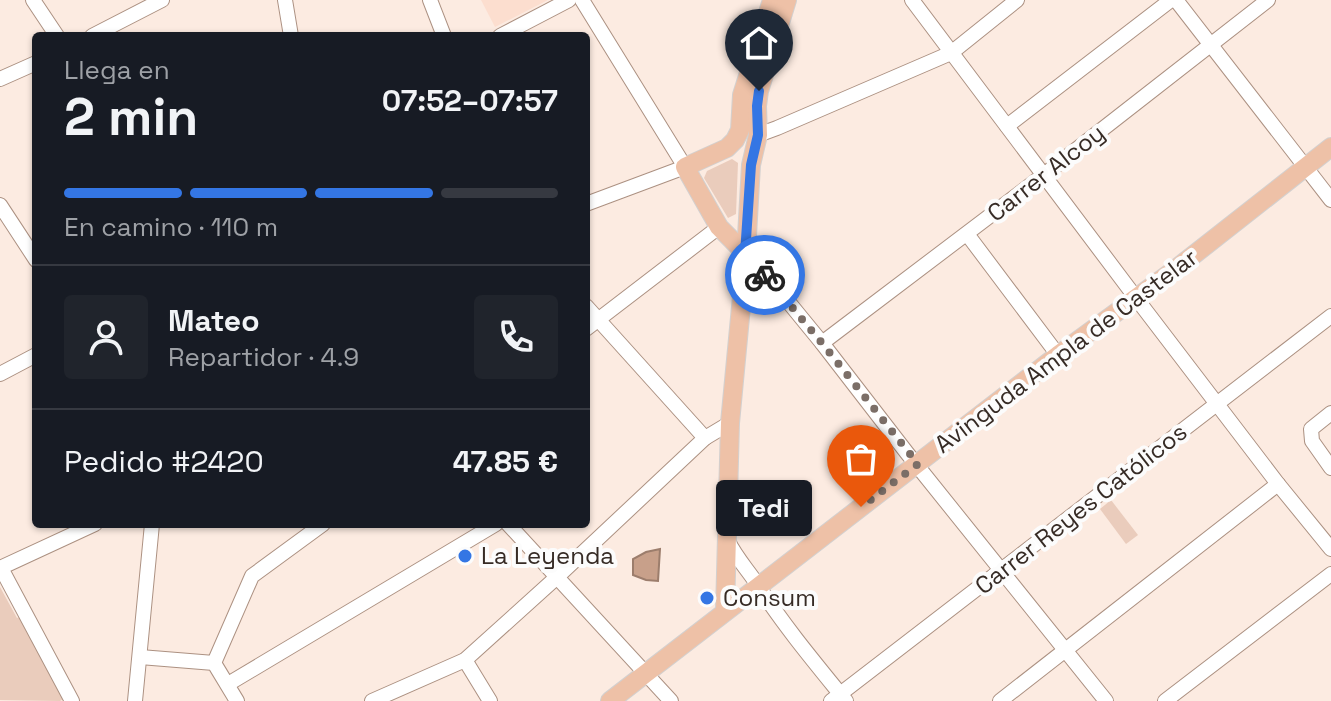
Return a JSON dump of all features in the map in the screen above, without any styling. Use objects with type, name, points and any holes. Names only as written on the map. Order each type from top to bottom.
[{"type":"main road","points":[[745,262],[719,227],[685,167],[727,148],[735,140],[740,130],[742,95],[772,0]]},
{"type":"main road","points":[[725,611],[730,423],[751,165],[758,135],[759,91],[787,0]]},
{"type":"main road","name":"Avinguda Ampla de Castelar","points":[[610,701],[1331,147]]},
{"type":"main road","points":[[727,148],[747,157],[751,165]]},
{"type":"main road","points":[[719,227],[735,229],[747,221]]},
{"type":"street","points":[[33,0],[54,32]]},
{"type":"street","points":[[100,32],[162,0]]},
{"type":"street","points":[[285,0],[289,32]]},
{"type":"street","points":[[430,0],[442,32]]},
{"type":"street","points":[[508,32],[569,0]]},
{"type":"street","points":[[582,0],[685,167],[590,203]]},
{"type":"street","points":[[912,0],[1136,298],[1331,549]]},
{"type":"street","points":[[758,135],[951,53],[1017,0]]},
{"type":"street","points":[[1007,126],[1174,0],[1331,200]]},
{"type":"street","name":"Carrer Alcoy","points":[[822,343],[1268,0]]},
{"type":"street","points":[[0,79],[32,65]]},
{"type":"street","points":[[3,214],[32,254]]},
{"type":"street","points":[[705,438],[592,324],[719,227]]},
{"type":"street","points":[[967,234],[1058,355]]},
{"type":"street","points":[[745,262],[768,277],[1106,701]]},
{"type":"street","name":"Carrer Reyes Católicos","points":[[839,699],[1331,316]]},
{"type":"street","points":[[0,374],[32,357]]},
{"type":"street","points":[[1331,413],[1311,429],[1312,441],[1331,468]]},
{"type":"street","points":[[372,701],[465,660],[705,438],[730,423]]},
{"type":"street","points":[[1000,701],[1278,484]]},
{"type":"street","points":[[72,701],[0,568],[86,528]]},
{"type":"street","points":[[135,701],[152,528]]},
{"type":"street","points":[[214,663],[252,576],[318,528]]},
{"type":"street","points":[[228,684],[489,528]]},
{"type":"street","points":[[512,528],[671,701]]},
{"type":"street","points":[[726,536],[734,554],[839,699]]},
{"type":"street","points":[[1165,701],[1331,574]]},
{"type":"street","points":[[140,657],[214,663]]},
{"type":"street","points":[[465,660],[490,701]]},
{"type":"street","points":[[214,663],[237,701]]},
{"type":"shaded area","points":[[481,0],[548,0],[495,27]]},
{"type":"shaded area","points":[[732,159],[738,163],[736,214],[728,218],[704,178],[707,171]]},
{"type":"shaded area","points":[[1111,500],[1138,535],[1126,544],[1100,509]]},
{"type":"shaded area","points":[[660,549],[658,581],[633,575],[633,559]]},
{"type":"shaded area","points":[[0,587],[17,618],[24,615],[68,696],[60,701],[0,700]]},
{"type":"way so far","points":[[765,275],[918,464],[861,507]]},
{"type":"place","name":"Tedi","points":[[861,507]]},
{"type":"place","name":"La Leyenda","points":[[465,556]]},
{"type":"place","name":"Consum","points":[[707,598]]},
{"type":"route","points":[[759,91],[758,135],[751,165],[744,269],[765,275]]}]
